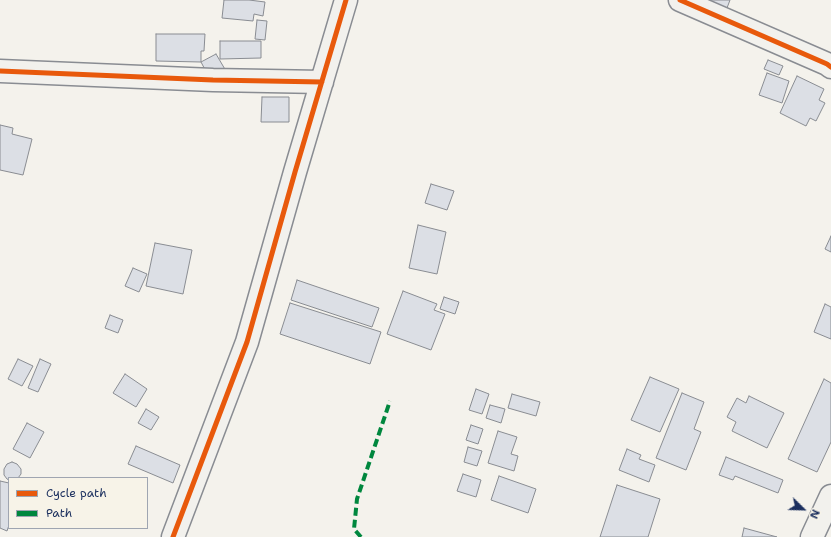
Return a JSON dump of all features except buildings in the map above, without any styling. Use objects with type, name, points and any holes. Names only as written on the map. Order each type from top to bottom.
[{"type":"street","points":[[173,537],[247,342],[346,0]]},
{"type":"street","points":[[680,0],[831,66]]},
{"type":"street","points":[[0,71],[213,80],[322,82]]},
{"type":"street","points":[[812,537],[831,496]]},
{"type":"marked path","points":[[361,537],[354,529],[357,499],[390,401]]},
{"type":"cycle path","points":[[173,537],[247,342],[346,0]]},
{"type":"cycle path","points":[[680,0],[831,67]]},
{"type":"cycle path","points":[[0,71],[213,80],[322,82]]}]
